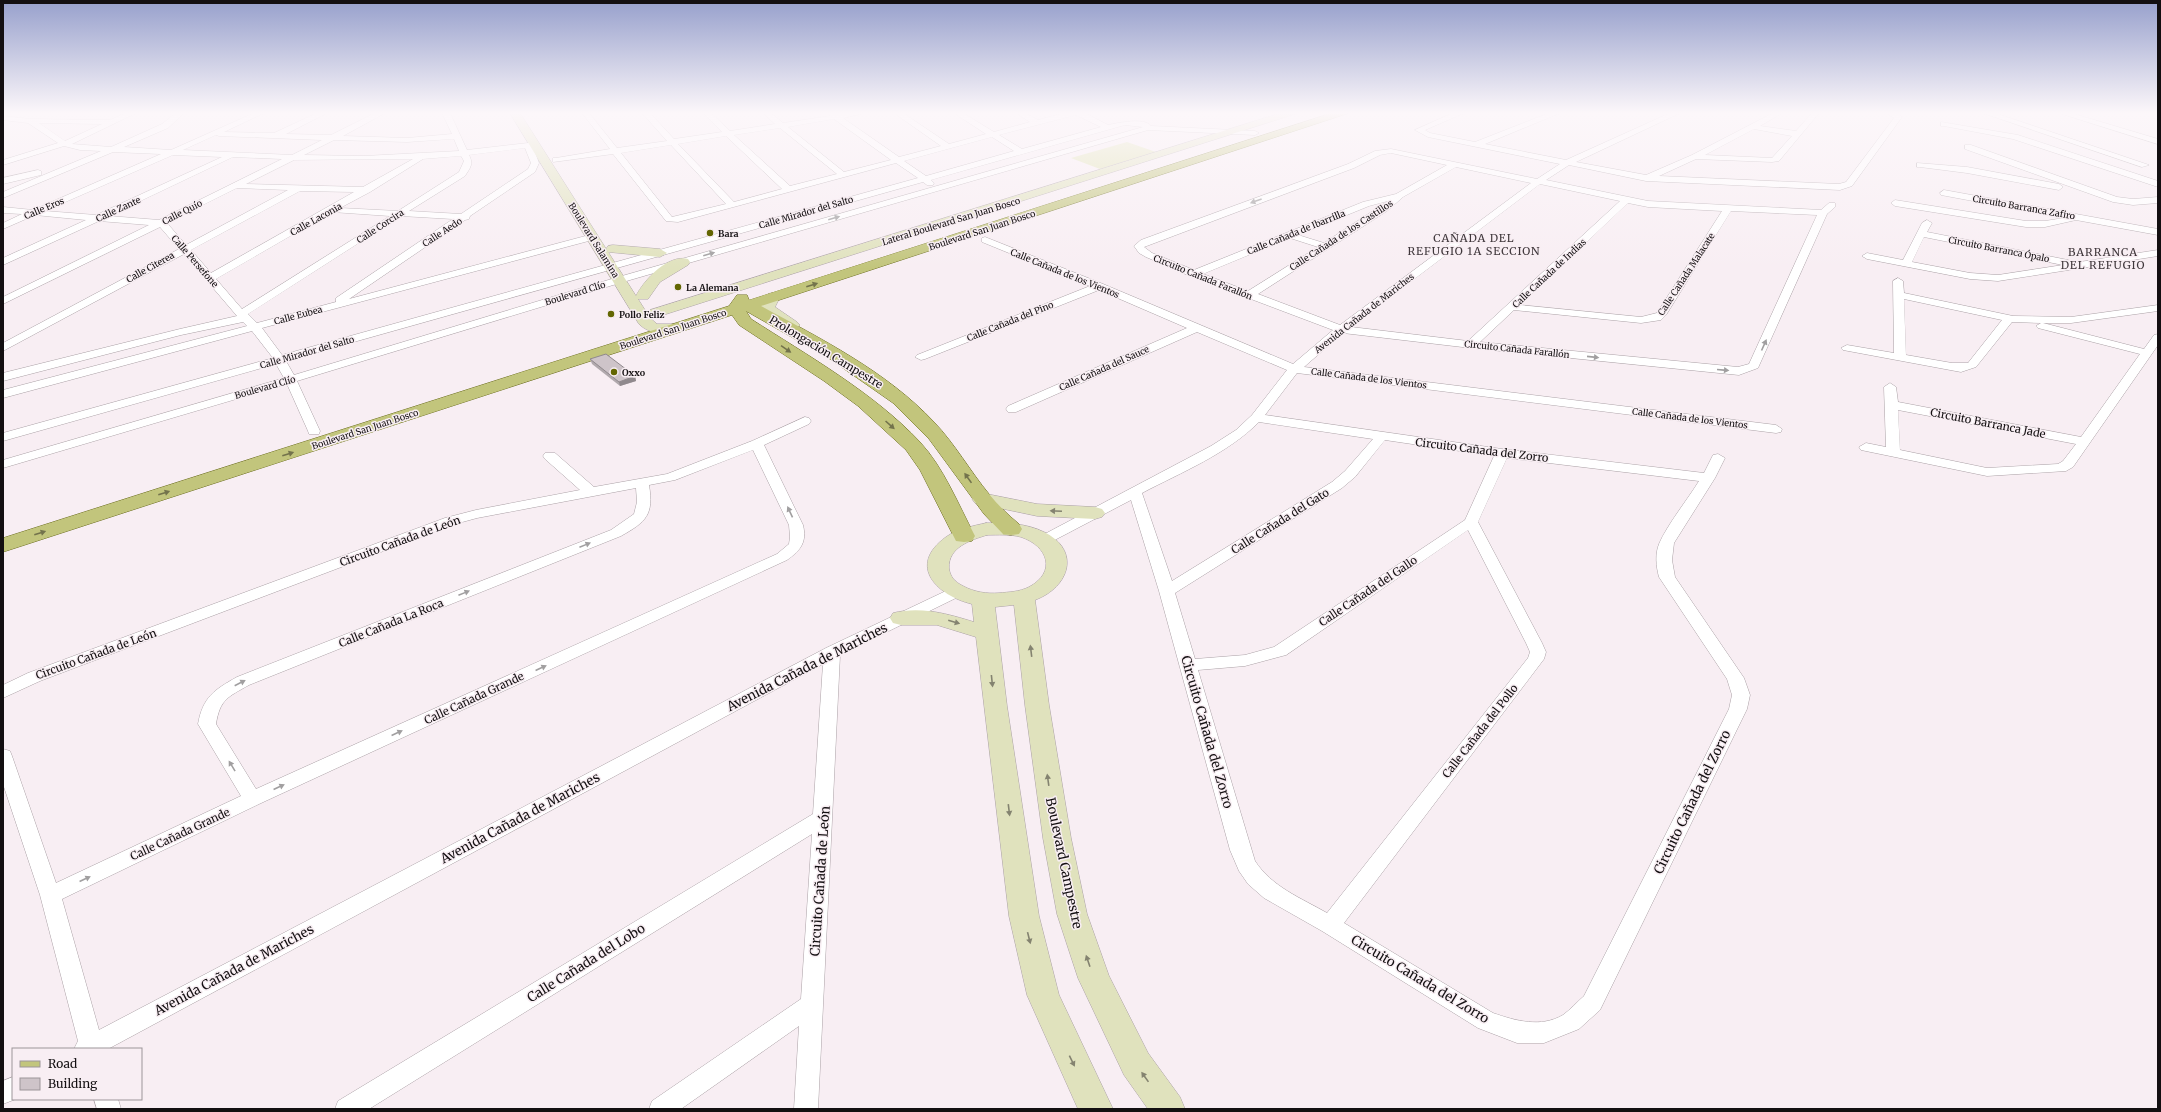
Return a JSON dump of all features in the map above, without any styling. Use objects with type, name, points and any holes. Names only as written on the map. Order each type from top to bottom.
[{"type":"main road","name":"Boulevard San Juan Bosco","points":[[3,529],[652,326],[679,327],[696,322],[788,287],[1149,165]]},
{"type":"main road","name":"Boulevard San Juan Bosco","points":[[3,545],[712,305],[743,303],[774,297],[788,287],[1183,165]]},
{"type":"main road","points":[[743,303],[741,317],[753,327]]},
{"type":"main road","name":"Prolongación Campestre","points":[[743,303],[796,332],[871,378],[918,416],[938,437],[982,499],[1010,529]]},
{"type":"main road","points":[[696,322],[728,321],[753,327]]},
{"type":"main road","name":"Prolongación Campestre","points":[[753,327],[852,394],[913,446],[930,469],[964,536]]},
{"type":"street","points":[[3,181],[70,165]]},
{"type":"street","points":[[3,195],[72,165]]},
{"type":"street","name":"Calle Eros","points":[[3,226],[144,165]]},
{"type":"street","name":"Calle Zante","points":[[3,262],[211,165]]},
{"type":"street","name":"Calle Quío","points":[[4,300],[162,223],[276,165]]},
{"type":"street","name":"Calle Laconia","points":[[210,278],[409,165]]},
{"type":"street","name":"Calle Corcira","points":[[243,316],[398,214],[462,174],[467,168],[467,165]]},
{"type":"street","name":"Calle Aedo","points":[[329,307],[466,216],[532,170],[534,165]]},
{"type":"street","name":"Boulevard Salamina","points":[[544,165],[593,237],[617,265],[652,326]]},
{"type":"street","name":"Boulevard Salamina","points":[[559,165],[613,248],[617,265]]},
{"type":"street","points":[[626,165],[671,220],[881,165]]},
{"type":"street","points":[[694,165],[732,205]]},
{"type":"street","points":[[762,165],[789,190]]},
{"type":"street","points":[[830,165],[843,175]]},
{"type":"street","points":[[902,165],[923,180],[940,188]]},
{"type":"street","name":"Calle Mirador del Salto","points":[[3,437],[976,165]]},
{"type":"street","name":"Boulevard Clío","points":[[3,464],[292,379],[625,278],[1020,165]]},
{"type":"street","name":"Lateral Boulevard San Juan Bosco","points":[[652,326],[1146,165]]},
{"type":"street","name":"Circuito Cañada Farallón","points":[[1354,165],[1144,242],[1140,246],[1142,251],[1194,274],[1341,329],[1471,345],[1729,371],[1748,369],[1754,366],[1823,213],[1832,205]]},
{"type":"street","name":"Calle Cañada de los Castillos","points":[[1249,295],[1384,209],[1400,195],[1453,165]]},
{"type":"street","name":"Circuito Cañada Farallón","points":[[1459,165],[1648,204],[1823,213]]},
{"type":"street","name":"Avenida Cañada de Mariches","points":[[1044,540],[1216,449],[1241,433],[1256,418],[1294,369],[1341,329],[1539,181],[1564,165]]},
{"type":"street","points":[[1582,165],[1646,178],[1840,187],[1849,184],[1863,165]]},
{"type":"street","points":[[1646,178],[1677,165]]},
{"type":"street","points":[[1927,165],[1967,170],[2098,194]]},
{"type":"street","points":[[1963,165],[1962,167],[1967,170]]},
{"type":"street","points":[[2012,165],[2098,194],[2124,208],[2158,200]]},
{"type":"street","points":[[2100,165],[2158,184]]},
{"type":"street","points":[[2112,169],[2148,165]]},
{"type":"street","points":[[235,186],[367,190]]},
{"type":"street","name":"Calle Citerea","points":[[3,348],[298,188]]},
{"type":"street","name":"Circuito Barranca Zafiro","points":[[1935,210],[1945,188],[2080,218],[2158,232]]},
{"type":"street","name":"Calle Cañada de Ibarrilla","points":[[1194,274],[1288,234],[1366,204],[1400,195]]},
{"type":"street","name":"Calle Cañada de Indias","points":[[1471,345],[1626,200]]},
{"type":"street","name":"Circuito Barranca Zafiro","points":[[1895,203],[2026,224],[2045,224],[2080,218]]},
{"type":"street","name":"Calle Cañada Malacate","points":[[1513,306],[1641,320],[1657,318],[1661,315],[1728,208]]},
{"type":"street","points":[[2124,208],[2124,226]]},
{"type":"street","points":[[3,210],[162,223]]},
{"type":"street","points":[[332,210],[466,216]]},
{"type":"street","name":"Calle Persefone","points":[[162,223],[243,316],[256,326],[292,379],[314,432]]},
{"type":"street","points":[[1906,263],[1927,224]]},
{"type":"street","points":[[1288,234],[1325,246]]},
{"type":"street","name":"Circuito Barranca Ópalo","points":[[1921,234],[2076,264]]},
{"type":"street","name":"Calle Eubea","points":[[3,394],[593,237]]},
{"type":"street","name":"Calle Cañada de los Vientos","points":[[985,240],[1099,286],[1294,369],[1776,429]]},
{"type":"street","points":[[613,248],[660,253]]},
{"type":"street","name":"Circuito Barranca Ópalo","points":[[1867,256],[1970,276],[1998,278],[2076,264],[2158,253]]},
{"type":"street","points":[[643,296],[647,286],[653,280],[665,271],[683,262]]},
{"type":"street","name":"Boulevard Salamina","points":[[625,278],[643,296],[652,326]]},
{"type":"street","points":[[1898,281],[1900,295],[1900,357]]},
{"type":"street","name":"Calle Cañada del Pino","points":[[921,357],[1099,286]]},
{"type":"street","points":[[1900,295],[2009,319],[2056,325],[2148,353]]},
{"type":"street","points":[[774,297],[767,308],[792,326],[796,332]]},
{"type":"street","points":[[2056,325],[2090,318],[2158,308]]},
{"type":"street","points":[[3,377],[243,316]]},
{"type":"street","points":[[1847,348],[1952,367],[1968,367],[1972,365],[2009,319]]},
{"type":"street","name":"Calle Cañada del Sauce","points":[[1012,409],[1196,328]]},
{"type":"street","points":[[3,335],[26,335]]},
{"type":"street","points":[[1866,447],[1987,472],[2061,468],[2068,464],[2158,337]]},
{"type":"street","points":[[1890,387],[1893,453]]},
{"type":"street","name":"Circuito Barranca Jade","points":[[1892,405],[2083,441]]},
{"type":"street","name":"Circuito Cañada del Zorro","points":[[1256,418],[1502,453],[1708,478]]},
{"type":"street","name":"Circuito Cañada de León","points":[[3,692],[34,677],[450,521],[476,514],[642,483],[696,469],[757,444],[805,421]]},
{"type":"street","name":"Calle Cañada del Gato","points":[[1167,591],[1337,485],[1350,474],[1382,436]]},
{"type":"street","name":"Calle Cañada Grande","points":[[50,895],[252,799],[775,561],[795,549],[798,537],[796,526],[757,444]]},
{"type":"street","points":[[1471,522],[1502,453]]},
{"type":"street","points":[[550,456],[591,492]]},
{"type":"street","name":"Circuito Cañada del Zorro","points":[[1135,492],[1167,591],[1246,865],[1255,878],[1271,892],[1330,925],[1486,1021],[1517,1032],[1544,1032],[1571,1022],[1592,1003],[1738,709],[1741,695],[1735,678],[1667,577],[1663,565],[1663,554],[1667,543],[1708,478],[1718,458]]},
{"type":"street","name":"Calle Cañada La Roca","points":[[252,799],[207,724],[210,707],[223,692],[250,678],[616,533],[632,525],[642,515],[645,504],[642,483]]},
{"type":"street","points":[[982,499],[1037,510],[1095,513]]},
{"type":"street","name":"Calle Cañada del Gallo","points":[[1188,665],[1232,664],[1257,660],[1280,650],[1471,522]]},
{"type":"street","name":"Calle Cañada del Pollo","points":[[1330,925],[1536,659],[1538,652],[1534,643],[1471,522]]},
{"type":"street","points":[[986,529],[1010,529],[1023,531],[1044,540],[1054,550],[1058,563],[1054,576],[1042,588],[1024,596],[1006,600],[983,600],[956,592],[946,585],[938,575],[937,564],[941,553],[950,543],[964,536],[986,529]]},
{"type":"street","name":"Avenida Cañada de Mariches","points":[[90,1048],[832,652],[956,592]]},
{"type":"street","name":"Boulevard Campestre","points":[[1024,596],[1037,705],[1056,838],[1072,914],[1094,978],[1136,1064],[1168,1109]]},
{"type":"street","points":[[983,600],[994,706],[1024,916],[1043,995],[1068,1052],[1096,1109]]},
{"type":"street","points":[[901,618],[938,618],[987,633]]},
{"type":"street","name":"Circuito Cañada de León","points":[[806,1109],[811,1005],[824,817],[832,652]]},
{"type":"street","points":[[3,756],[50,895],[90,1048]]},
{"type":"street","name":"Calle Cañada del Lobo","points":[[347,1109],[824,817]]},
{"type":"street","points":[[661,1109],[811,1005]]},
{"type":"street","points":[[3,1093],[12,1088]]},
{"type":"green space","points":[[1089,165],[1114,165],[1100,169]]},
{"type":"building","name":"Oxxo","points":[[606,354],[635,376],[619,382],[590,359]]},
{"type":"place","name":"Bara","points":[[710,233]]},
{"type":"place","name":"La Alemana","points":[[678,287]]},
{"type":"place","name":"Pollo Feliz","points":[[611,314]]},
{"type":"place","name":"Oxxo","points":[[614,372]]},
{"type":"district","name":"CAÑADA DEL REFUGIO 1A SECCION","points":[[1474,244]]},
{"type":"district","name":"BARRANCA DEL REFUGIO","points":[[2103,258]]}]
